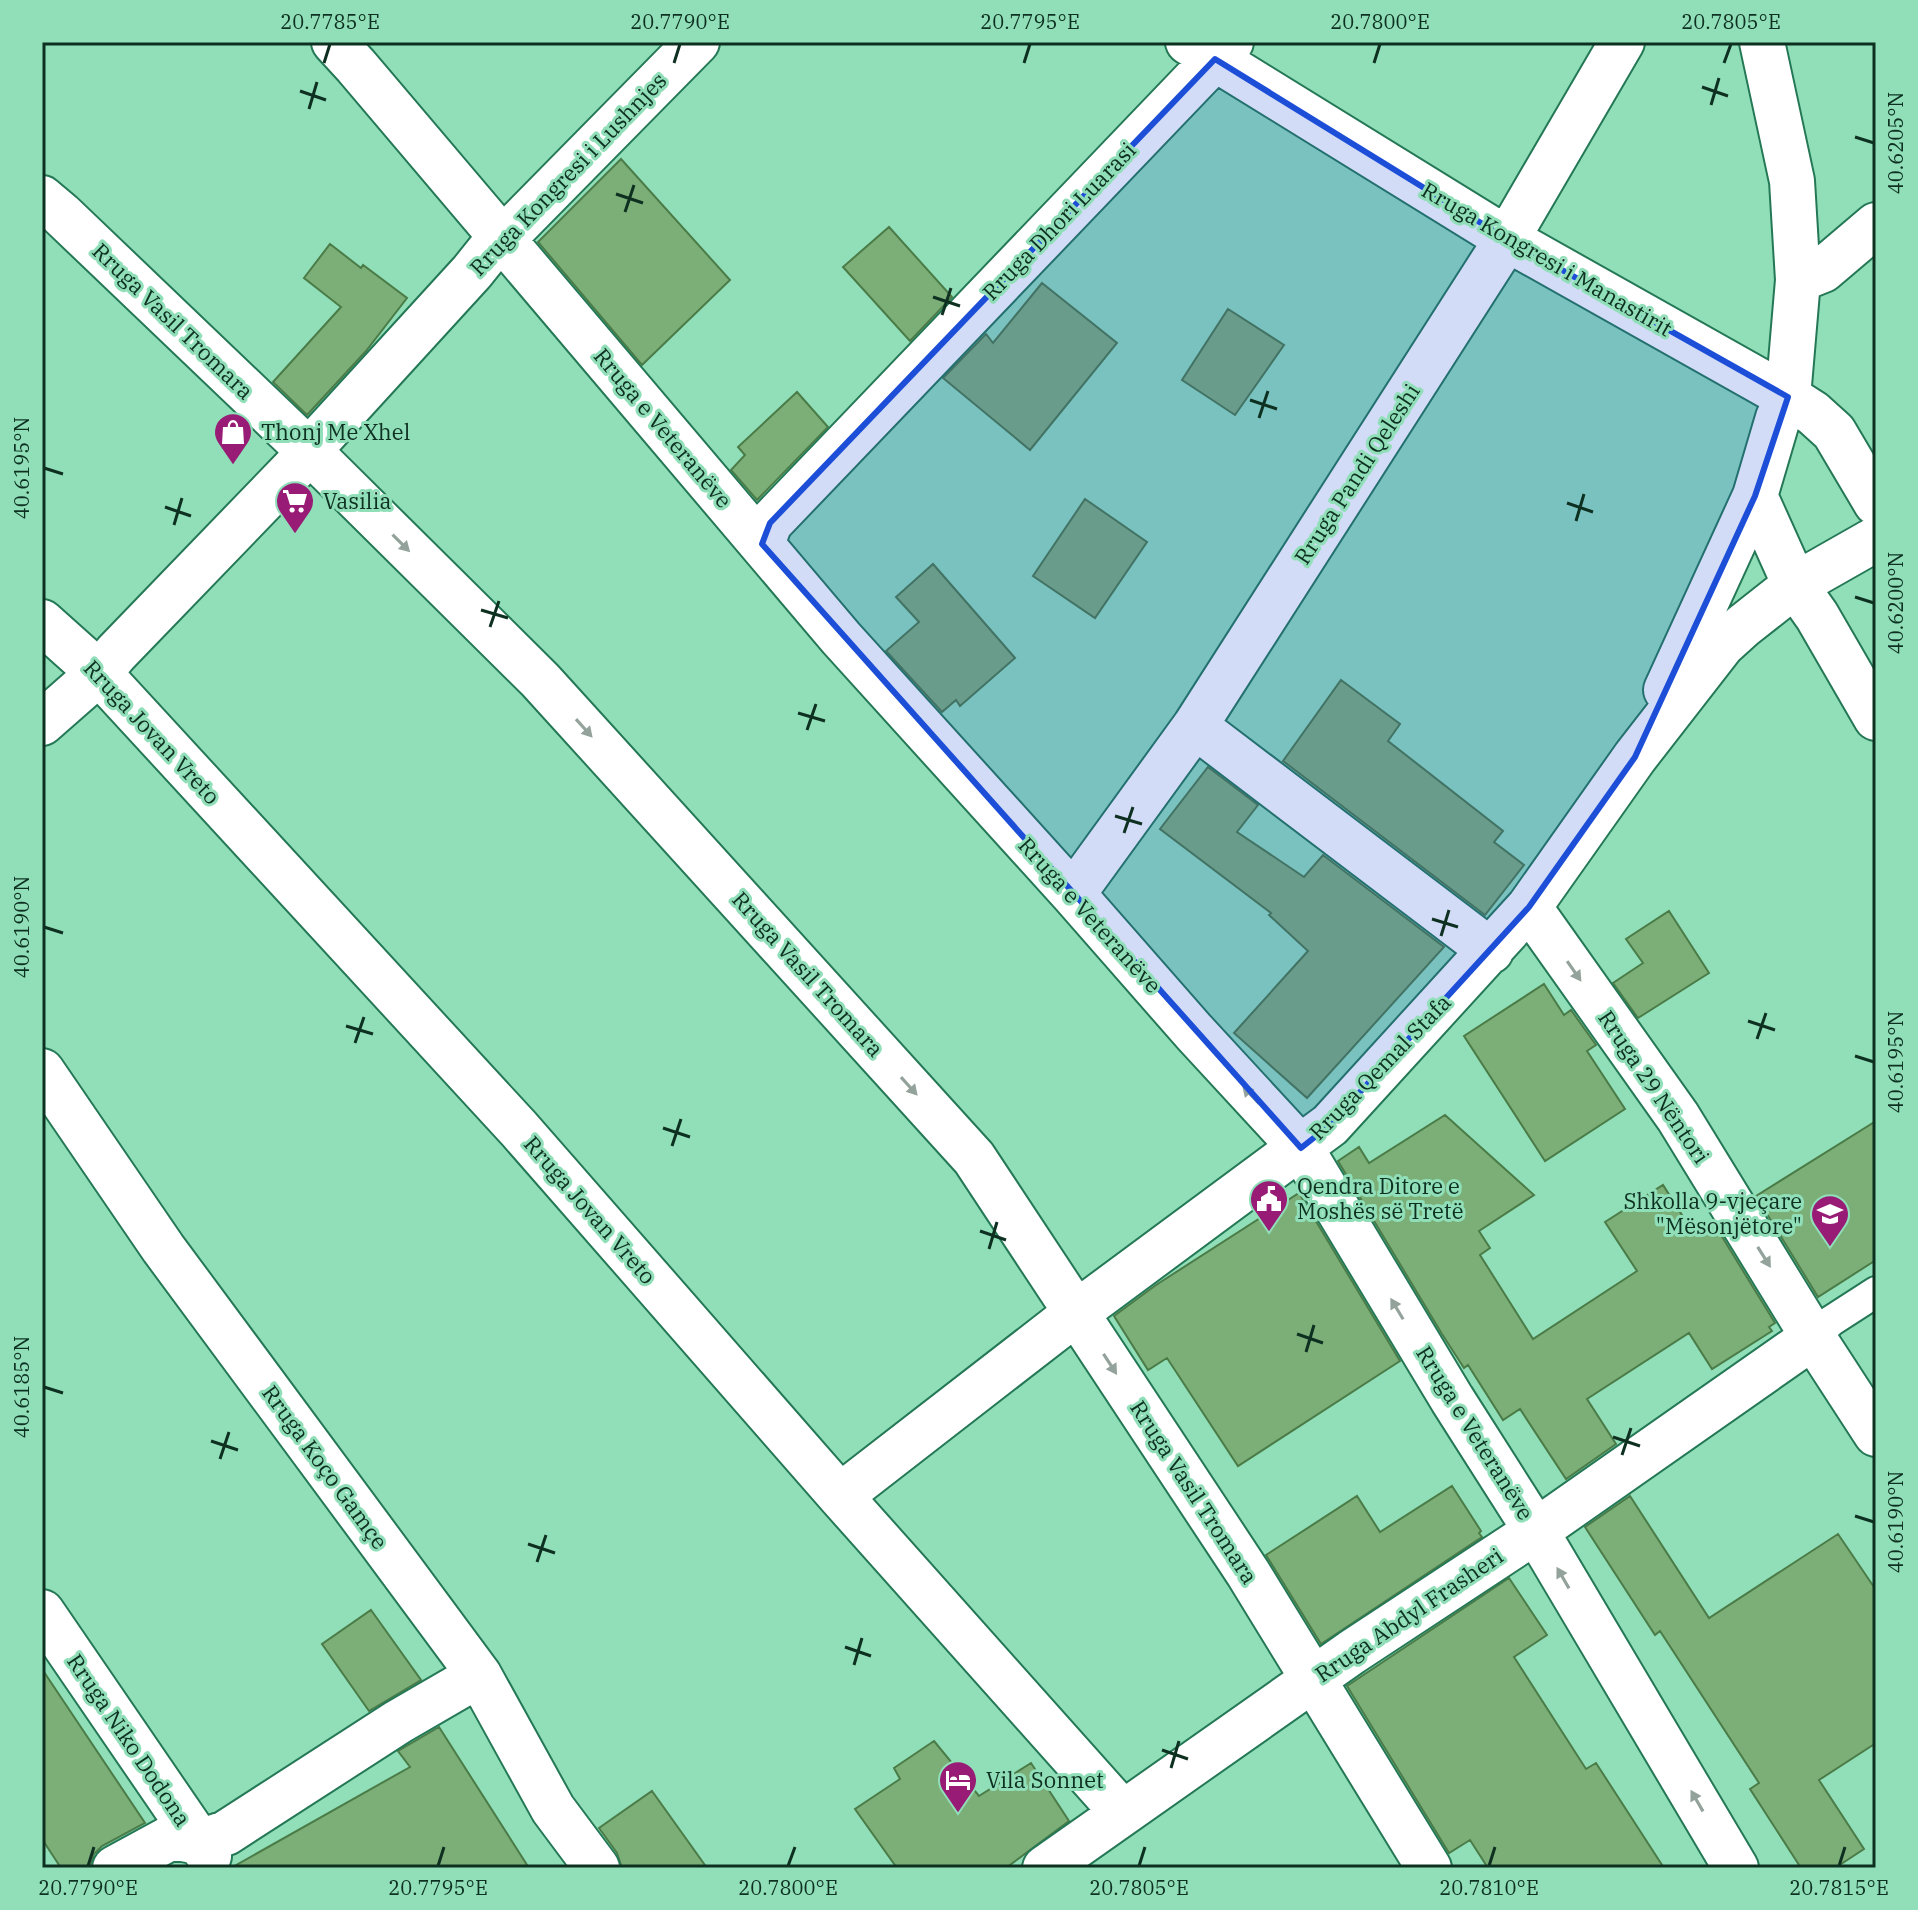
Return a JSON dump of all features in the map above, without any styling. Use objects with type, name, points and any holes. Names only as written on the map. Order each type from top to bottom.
[{"type":"street","name":"Rruga Kongresi i Lushnjes","points":[[42,723],[99,673],[310,452],[500,237],[502,240],[697,42]]},
{"type":"street","name":"Rruga Pandi Qeleshi","points":[[1073,894],[1195,726],[1507,239],[1622,42]]},
{"type":"street","name":"Rruga Qemal Stafa","points":[[1635,757],[1755,496],[1778,418],[1788,397],[1798,280],[1792,181],[1762,42]]},
{"type":"street","name":"Rruga Kongresi i Manastirit","points":[[1212,48],[1507,239],[1813,413],[1834,432],[1876,503]]},
{"type":"street","name":"Rruga Dhori Luarasi","points":[[762,544],[770,523],[1212,48]]},
{"type":"street","name":"Rruga e Veteranëve","points":[[356,50],[500,237],[841,638],[1301,1148],[1452,1399],[1536,1531],[1736,1868]]},
{"type":"street","name":"Rruga Vasil Tromara","points":[[42,198],[310,452],[540,680],[974,1158],[1248,1573],[1429,1868]]},
{"type":"street","points":[[1798,280],[1823,270],[1876,225]]},
{"type":"street","points":[[1755,496],[1795,585],[1817,616],[1876,718]]},
{"type":"street","name":"Rruga Qemal Stafa","points":[[840,1496],[1076,1313],[1330,1125],[1529,907],[1635,757],[1722,645],[1795,585],[1876,539]]},
{"type":"street","name":"Rruga Jovan Vreto","points":[[42,622],[99,673],[519,1129],[1122,1812]]},
{"type":"street","points":[[1195,726],[1491,951]]},
{"type":"street","name":"Rruga 29 Nëntori","points":[[1529,907],[1678,1117],[1876,1434]]},
{"type":"street","name":"Rruga Koço Gamçe","points":[[42,1071],[163,1248],[479,1675],[553,1809],[597,1868]]},
{"type":"street","name":"Rruga Abdyl Frasheri","points":[[1045,1868],[1813,1337]]},
{"type":"street","name":"Rruga Niko Dodona","points":[[42,1612],[208,1855]]},
{"type":"street","points":[[115,1868],[172,1837],[208,1855],[226,1833],[398,1722],[479,1675]]},
{"type":"lane","points":[[1813,1337],[1831,1321],[1876,1292]]},
{"type":"highlighted area","points":[[1215,59],[1507,239],[1788,397],[1755,496],[1635,757],[1529,907],[1330,1125],[1301,1148],[762,544],[770,523]]},
{"type":"building","points":[[621,159],[730,280],[642,365],[538,242]]},
{"type":"building","points":[[889,227],[952,297],[910,341],[843,267]]},
{"type":"building","points":[[330,244],[407,298],[366,351],[307,415],[273,382],[341,307],[304,278]]},
{"type":"building","points":[[1042,283],[1117,343],[1030,450],[943,378],[986,334],[993,343]]},
{"type":"building","points":[[1228,309],[1284,345],[1235,415],[1182,380]]},
{"type":"building","points":[[797,392],[828,427],[757,500],[731,470],[745,455],[738,447]]},
{"type":"building","points":[[1085,499],[1147,542],[1095,618],[1033,576]]},
{"type":"building","points":[[933,564],[1015,658],[960,706],[956,700],[942,712],[886,651],[919,622],[896,597]]},
{"type":"building","points":[[1341,680],[1400,724],[1388,741],[1503,831],[1494,842],[1524,865],[1485,915],[1283,761]]},
{"type":"building","points":[[1208,767],[1258,805],[1237,832],[1304,877],[1323,855],[1444,947],[1307,1098],[1234,1033],[1308,951],[1269,915],[1271,913],[1160,829]]},
{"type":"building","points":[[1669,911],[1709,973],[1638,1018],[1613,983],[1643,963],[1626,939]]},
{"type":"building","points":[[1544,984],[1564,1015],[1571,1010],[1596,1045],[1587,1051],[1625,1109],[1545,1161],[1464,1036]]},
{"type":"building","points":[[1445,1115],[1534,1195],[1479,1231],[1490,1248],[1480,1255],[1533,1339],[1637,1271],[1605,1222],[1663,1185],[1694,1234],[1713,1222],[1775,1323],[1769,1327],[1772,1331],[1712,1369],[1689,1333],[1587,1399],[1616,1444],[1566,1479],[1520,1409],[1503,1420],[1468,1365],[1464,1368],[1338,1161],[1359,1147],[1369,1163]]},
{"type":"building","name":"Shkolla 9-vjeçare \"Mësonjëtore\"","points":[[1876,1121],[1876,1260],[1818,1297],[1756,1196]]},
{"type":"building","points":[[1299,1193],[1400,1361],[1238,1466],[1167,1358],[1148,1370],[1114,1316],[1156,1285]]},
{"type":"building","points":[[1452,1486],[1482,1537],[1321,1644],[1266,1555],[1357,1496],[1380,1532]]},
{"type":"building","points":[[1630,1496],[1709,1618],[1838,1534],[1876,1590],[1876,1743],[1819,1780],[1864,1849],[1835,1868],[1801,1868],[1750,1789],[1759,1783],[1660,1631],[1655,1635],[1585,1527]]},
{"type":"building","points":[[1509,1578],[1547,1635],[1514,1657],[1586,1769],[1596,1763],[1664,1868],[1488,1868],[1470,1840],[1449,1853],[1347,1686]]},
{"type":"building","points":[[371,1610],[421,1680],[369,1711],[322,1644]]},
{"type":"building","points":[[42,1669],[145,1823],[102,1846],[86,1868],[61,1868],[42,1839]]},
{"type":"building","points":[[439,1727],[529,1868],[231,1868],[410,1767],[398,1751]]},
{"type":"building","points":[[934,1741],[979,1796],[1031,1763],[1069,1821],[1006,1868],[897,1868],[855,1809],[900,1779],[894,1768]]},
{"type":"building","points":[[652,1791],[707,1868],[622,1868],[617,1853],[599,1828]]},
{"type":"place","name":"Thonj Me Xhel","points":[[233,466]]},
{"type":"place","name":"Vasilia","points":[[295,535]]},
{"type":"place","name":"Qendra Ditore e Moshës së Tretë","points":[[1269,1233]]},
{"type":"place","name":"Shkolla 9-vjeçare \"Mësonjëtore\"","points":[[1830,1248]]},
{"type":"place","name":"Vila Sonnet","points":[[958,1814]]}]
